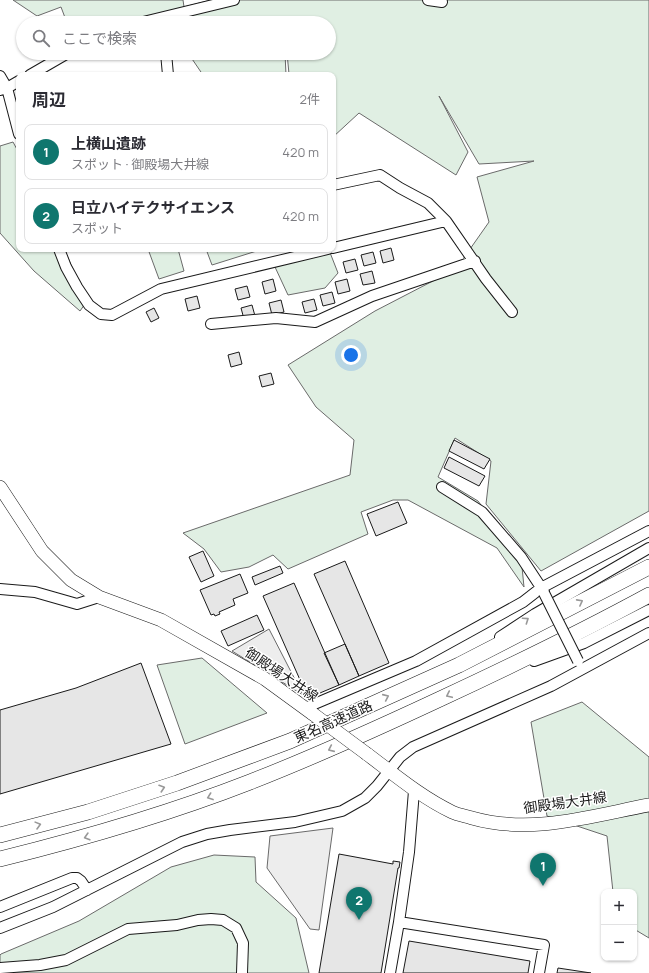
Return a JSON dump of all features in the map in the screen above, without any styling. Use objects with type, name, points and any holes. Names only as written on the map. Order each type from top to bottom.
[{"type":"highway","name":"東名高速道路","points":[[0,835],[88,812],[177,783],[297,737],[458,665],[649,567]]},
{"type":"highway","name":"東名高速道路","points":[[0,859],[62,844],[185,806],[315,756],[485,678],[561,641],[649,595]]},
{"type":"main road","name":"御殿場大井線","points":[[0,487],[42,551],[71,580],[100,597],[161,620],[265,679],[367,754],[414,791],[453,813],[481,821],[516,825],[552,823],[649,804]]},
{"type":"street","points":[[177,16],[234,0]]},
{"type":"street","points":[[428,0],[442,2]]},
{"type":"street","points":[[35,72],[56,60]]},
{"type":"street","points":[[167,60],[168,72]]},
{"type":"street","points":[[0,76],[16,126]]},
{"type":"street","points":[[3,89],[16,83]]},
{"type":"street","points":[[336,185],[380,175],[428,203],[446,221],[512,312]]},
{"type":"street","points":[[336,247],[446,221]]},
{"type":"street","points":[[60,252],[77,288],[89,305],[101,314],[112,315],[161,289],[315,252]]},
{"type":"street","points":[[211,324],[276,318],[315,322],[372,296],[474,261]]},
{"type":"street","points":[[442,487],[482,512],[521,558],[543,590],[580,666]]},
{"type":"street","points":[[309,711],[416,661],[649,531]]},
{"type":"street","points":[[458,665],[535,614],[649,548]]},
{"type":"street","points":[[0,590],[35,592],[77,604],[100,597]]},
{"type":"street","points":[[485,678],[584,643],[649,610]]},
{"type":"street","points":[[0,928],[53,907],[182,842],[206,834],[295,822],[342,811],[365,798],[377,786],[400,757],[413,747],[551,686],[580,666],[649,633]]},
{"type":"street","points":[[390,973],[409,852],[414,791]]},
{"type":"street","points":[[0,906],[8,905],[72,878],[77,878],[81,881],[87,890]]},
{"type":"street","points":[[0,968],[40,965],[66,960],[128,929],[177,925],[198,920],[211,919],[223,920],[236,928],[243,943],[242,973]]},
{"type":"street","points":[[399,922],[544,945],[539,973]]},
{"type":"green space","points":[[13,0],[183,0],[184,7],[211,0],[649,0],[649,511],[541,571],[486,504],[491,461],[455,438],[438,477],[478,501],[521,557],[524,587],[497,548],[408,500],[393,500],[361,512],[368,534],[288,569],[273,555],[249,567],[221,572],[204,549],[183,533],[350,475],[354,440],[316,407],[288,365],[375,311],[456,269],[489,222],[477,177],[534,161],[479,164],[439,96],[468,152],[456,175],[359,113],[336,134],[336,72],[289,72],[288,60],[336,60],[336,16],[64,16],[61,7],[37,16]]},
{"type":"green space","points":[[193,60],[285,60],[286,72],[201,72]]},
{"type":"green space","points":[[13,142],[16,148],[16,251],[0,233],[0,146]]},
{"type":"green space","points":[[17,252],[65,252],[87,301],[80,311],[34,271]]},
{"type":"green space","points":[[149,252],[179,252],[184,271],[159,279]]},
{"type":"green space","points":[[207,252],[253,252],[212,265]]},
{"type":"green space","points":[[323,252],[330,252],[338,273],[325,288],[288,295],[275,267]]},
{"type":"green space","points":[[202,658],[267,713],[185,744],[157,665]]},
{"type":"green space","points":[[582,702],[649,757],[649,938],[637,931],[637,889],[613,889],[607,836],[547,816],[531,722]]},
{"type":"green space","points":[[214,855],[255,857],[256,882],[296,918],[309,973],[0,973],[1,954],[79,921],[171,867]]},
{"type":"shaded area","points":[[269,629],[303,695],[232,651]]},
{"type":"shaded area","points":[[333,828],[319,930],[310,929],[267,868],[270,836]]},
{"type":"building","points":[[391,248],[394,260],[383,263],[380,251]]},
{"type":"building","points":[[373,252],[376,263],[364,266],[361,255]]},
{"type":"building","points":[[355,259],[358,270],[346,273],[343,262]]},
{"type":"building","points":[[372,271],[375,283],[363,285],[360,274]]},
{"type":"building","points":[[273,279],[276,291],[265,294],[262,282]]},
{"type":"building","points":[[347,279],[350,291],[338,294],[335,282]]},
{"type":"building","points":[[247,286],[250,297],[238,300],[235,289]]},
{"type":"building","points":[[332,292],[335,303],[323,306],[320,295]]},
{"type":"building","points":[[197,296],[200,308],[188,311],[185,299]]},
{"type":"building","points":[[314,299],[317,310],[305,313],[302,302]]},
{"type":"building","points":[[281,300],[284,312],[272,315],[269,303]]},
{"type":"building","points":[[252,305],[255,316],[244,319],[241,308]]},
{"type":"building","points":[[154,308],[159,318],[151,322],[146,312]]},
{"type":"building","points":[[239,352],[242,364],[231,367],[228,355]]},
{"type":"building","points":[[271,373],[274,384],[262,387],[259,376]]},
{"type":"building","points":[[454,440],[490,459],[484,469],[449,451]]},
{"type":"building","points":[[449,457],[485,476],[479,486],[444,468]]},
{"type":"building","points":[[398,502],[407,523],[376,536],[367,514]]},
{"type":"building","points":[[203,551],[214,576],[201,582],[189,557]]},
{"type":"building","points":[[345,561],[389,663],[359,676],[314,574]]},
{"type":"building","points":[[280,566],[283,573],[255,585],[252,577]]},
{"type":"building","points":[[240,574],[248,593],[233,599],[235,605],[219,612],[220,614],[215,616],[214,614],[211,615],[200,590]]},
{"type":"building","points":[[294,583],[339,685],[308,698],[263,596]]},
{"type":"building","points":[[257,615],[264,630],[228,646],[221,631]]},
{"type":"building","points":[[345,644],[359,676],[339,685],[324,653]]},
{"type":"building","points":[[141,663],[171,744],[0,794],[0,710],[76,688]]},
{"type":"building","points":[[339,854],[393,864],[393,861],[400,862],[381,973],[319,973]]},
{"type":"building","points":[[409,941],[530,961],[528,973],[403,973]]},
{"type":"building","points":[[558,968],[591,973],[557,973]]},
{"type":"place","name":"上横山遺跡","points":[[543,886]]},
{"type":"place","name":"日立ハイテクサイエンス","points":[[359,920]]}]
